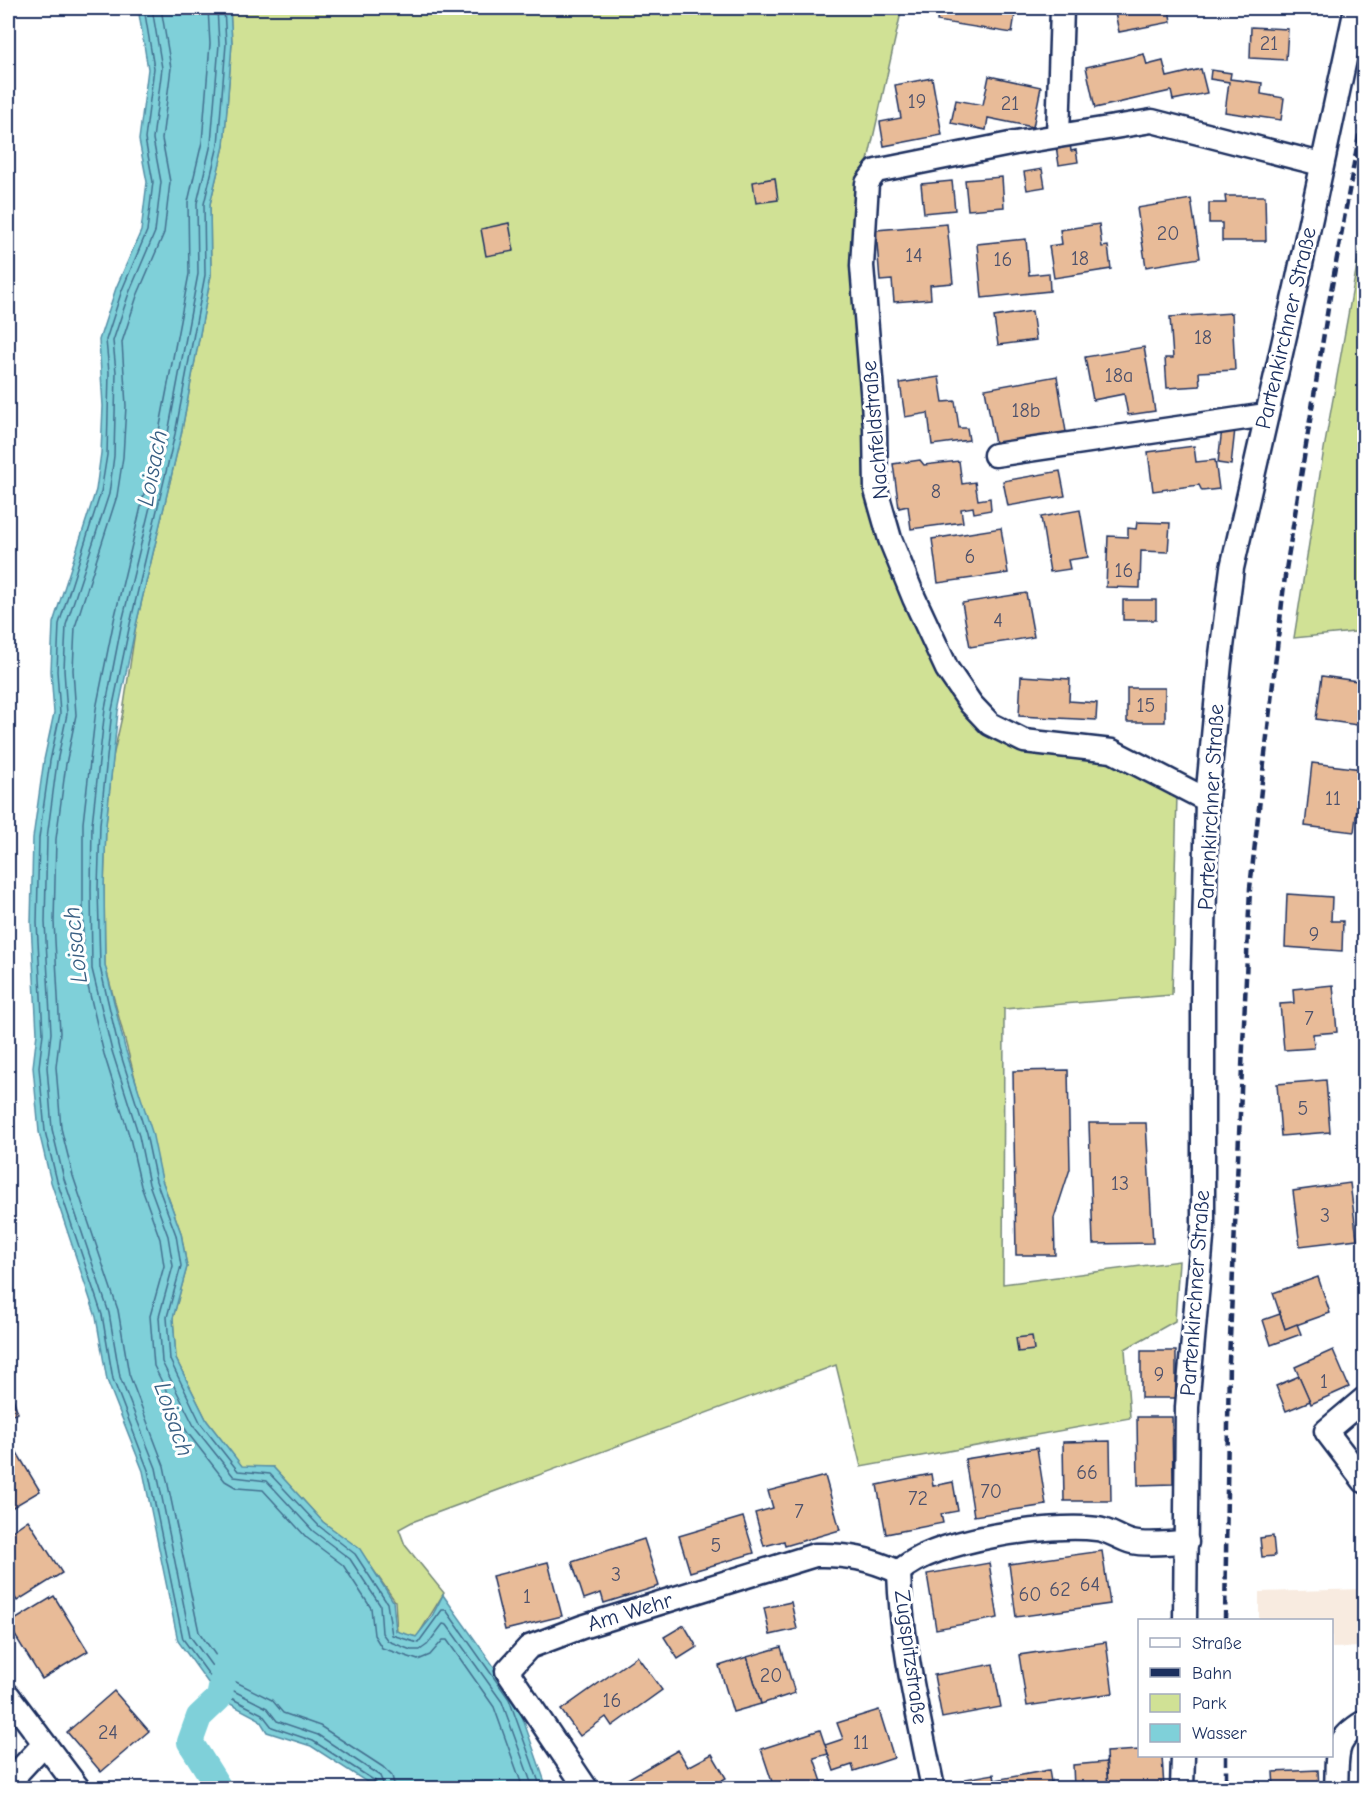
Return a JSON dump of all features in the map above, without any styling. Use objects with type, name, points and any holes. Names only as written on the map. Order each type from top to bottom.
[{"type":"street","points":[[1058,136],[1062,8]]},
{"type":"street","name":"Partenkirchner Straße","points":[[1185,1619],[1187,1407],[1203,1227],[1203,976],[1207,800],[1232,568],[1356,8]]},
{"type":"street","name":"Nachfeldstraße","points":[[1207,800],[1112,751],[1024,741],[990,724],[971,704],[947,669],[924,625],[890,539],[876,490],[875,428],[862,266],[867,183],[876,171],[1058,136],[1152,121],[1321,164]]},
{"type":"street","points":[[994,454],[1266,415]]},
{"type":"street","points":[[1365,1399],[1326,1431],[1365,1481]]},
{"type":"street","name":"Zugspitzstraße","points":[[933,1788],[908,1658],[899,1572],[910,1561],[938,1550],[992,1537],[1061,1527],[1100,1529],[1132,1542],[1187,1542]]},
{"type":"street","name":"Am Wehr","points":[[586,1788],[507,1671],[529,1647],[582,1627],[815,1555],[846,1554],[874,1560],[899,1572]]},
{"type":"street","points":[[8,1695],[78,1788]]},
{"type":"street","points":[[1336,1788],[1338,1749],[1344,1735],[1365,1722]]},
{"type":"street","points":[[11,1788],[18,1772],[43,1744]]},
{"type":"street","points":[[1182,1788],[1183,1757]]},
{"type":"shaded area","points":[[1364,1589],[1364,1647],[1333,1648],[1333,1619],[1259,1619],[1259,1592]]},
{"type":"green space","points":[[230,8],[902,8],[867,165],[869,492],[983,726],[1103,758],[1177,794],[1172,995],[1004,1009],[1003,1284],[1179,1261],[1175,1321],[1125,1349],[1130,1418],[861,1467],[836,1365],[412,1522],[399,1529],[405,1545],[444,1593],[417,1637],[397,1632],[395,1601],[359,1549],[323,1522],[273,1467],[242,1467],[207,1421],[176,1359],[173,1318],[187,1267],[181,1233],[162,1180],[105,965],[104,888],[106,825],[113,757],[123,712],[136,625],[181,435],[211,275],[210,204],[224,146],[232,43]]},
{"type":"green space","points":[[1364,226],[1364,631],[1294,638],[1324,449]]},
{"type":"water","name":"Loisach","points":[[138,8],[230,8],[232,43],[224,146],[210,204],[211,275],[181,435],[118,711],[106,825],[105,965],[125,1048],[152,1132],[162,1180],[181,1233],[187,1267],[173,1318],[176,1359],[207,1421],[242,1466],[273,1467],[323,1522],[360,1549],[393,1601],[396,1631],[416,1637],[431,1618],[443,1595],[515,1696],[547,1788],[376,1788],[311,1746],[267,1732],[259,1719],[219,1698],[178,1641],[143,1471],[107,1380],[96,1317],[51,1182],[39,1132],[33,1067],[37,1033],[31,923],[33,838],[44,760],[54,713],[51,671],[53,623],[96,490],[101,453],[103,406],[99,340],[116,288],[141,231],[147,182],[139,140],[148,69]]},
{"type":"building","points":[[939,8],[955,10],[955,8],[1016,8],[1012,33],[937,21]]},
{"type":"building","points":[[1114,8],[1169,8],[1171,22],[1119,32]]},
{"type":"building","points":[[1251,27],[1288,29],[1286,60],[1250,58]]},
{"type":"building","points":[[1144,54],[1147,65],[1163,61],[1167,77],[1201,69],[1207,93],[1173,100],[1171,91],[1095,108],[1086,67]]},
{"type":"building","points":[[1211,70],[1231,73],[1230,79],[1262,83],[1261,94],[1284,98],[1281,120],[1225,112],[1229,82],[1210,79]]},
{"type":"building","points":[[989,76],[1041,87],[1033,127],[988,118],[986,130],[951,123],[956,100],[983,105]]},
{"type":"building","points":[[932,78],[942,135],[884,146],[880,122],[901,118],[895,85]]},
{"type":"building","points":[[1070,143],[1071,151],[1076,150],[1078,162],[1059,165],[1056,146]]},
{"type":"building","points":[[1042,169],[1045,187],[1027,190],[1024,172]]},
{"type":"building","points":[[1002,177],[1004,207],[968,210],[965,180]]},
{"type":"building","points":[[775,178],[778,200],[756,203],[753,182]]},
{"type":"building","points":[[952,181],[955,210],[924,213],[921,184]]},
{"type":"building","points":[[1225,196],[1265,196],[1266,241],[1222,241],[1222,223],[1209,223],[1209,203],[1226,203]]},
{"type":"building","points":[[1191,199],[1200,258],[1146,267],[1137,208]]},
{"type":"building","points":[[509,223],[514,251],[486,256],[481,229]]},
{"type":"building","points":[[947,224],[953,283],[930,285],[931,299],[894,302],[892,280],[880,281],[876,230]]},
{"type":"building","points":[[1099,224],[1102,247],[1108,246],[1111,269],[1054,278],[1049,246],[1062,244],[1060,230]]},
{"type":"building","points":[[1026,239],[1029,275],[1049,273],[1050,291],[982,298],[977,244]]},
{"type":"building","points":[[1032,311],[1036,340],[998,345],[994,317]]},
{"type":"building","points":[[1232,313],[1235,370],[1199,372],[1200,386],[1167,388],[1165,358],[1173,358],[1170,317]]},
{"type":"building","points":[[1144,347],[1155,411],[1128,415],[1124,394],[1093,400],[1085,357]]},
{"type":"building","points":[[1057,376],[1066,432],[995,444],[985,389]]},
{"type":"building","points":[[939,377],[943,402],[955,401],[959,428],[967,428],[969,440],[932,445],[928,413],[905,417],[900,383]]},
{"type":"building","points":[[1222,428],[1235,429],[1231,465],[1218,463]]},
{"type":"building","points":[[1194,446],[1196,462],[1215,460],[1219,489],[1202,491],[1199,485],[1153,491],[1148,452]]},
{"type":"building","points":[[920,460],[924,465],[959,461],[962,484],[975,482],[978,500],[990,498],[991,510],[974,513],[973,507],[961,509],[963,522],[911,529],[908,506],[899,508],[893,464]]},
{"type":"building","points":[[1060,471],[1065,496],[1008,506],[1003,481]]},
{"type":"building","points":[[1080,510],[1088,557],[1068,560],[1070,569],[1050,572],[1041,517]]},
{"type":"building","points":[[1137,522],[1170,523],[1168,552],[1141,551],[1140,588],[1106,587],[1108,536],[1128,537],[1128,528],[1136,529]]},
{"type":"building","points":[[1001,528],[1008,573],[938,583],[932,539]]},
{"type":"building","points":[[1026,593],[1034,637],[970,647],[962,603]]},
{"type":"building","points":[[1123,600],[1156,600],[1156,620],[1123,620]]},
{"type":"building","points":[[1021,676],[1070,679],[1069,701],[1097,703],[1096,720],[1019,716]]},
{"type":"building","points":[[1322,676],[1364,682],[1364,726],[1316,719]]},
{"type":"building","points":[[1127,688],[1165,688],[1165,722],[1127,722]]},
{"type":"building","points":[[1312,763],[1362,769],[1354,832],[1305,826]]},
{"type":"building","points":[[1287,894],[1332,897],[1331,921],[1343,921],[1342,951],[1285,947]]},
{"type":"building","points":[[1333,985],[1337,1032],[1313,1034],[1314,1048],[1284,1050],[1280,1004],[1294,1003],[1293,989]]},
{"type":"building","points":[[1068,1070],[1070,1169],[1054,1218],[1055,1255],[1016,1255],[1013,1071]]},
{"type":"building","points":[[1326,1080],[1330,1132],[1281,1136],[1277,1084]]},
{"type":"building","points":[[1089,1123],[1146,1123],[1153,1243],[1093,1244]]},
{"type":"building","points":[[1350,1183],[1357,1239],[1300,1246],[1293,1191]]},
{"type":"building","points":[[1318,1277],[1330,1313],[1285,1329],[1273,1293]]},
{"type":"building","points":[[1280,1314],[1285,1329],[1297,1324],[1301,1334],[1271,1345],[1263,1320]]},
{"type":"building","points":[[1032,1336],[1034,1350],[1018,1352],[1016,1338]]},
{"type":"building","points":[[1333,1350],[1349,1387],[1311,1404],[1295,1367]]},
{"type":"building","points":[[1141,1351],[1176,1351],[1176,1398],[1141,1398]]},
{"type":"building","points":[[1299,1376],[1310,1401],[1286,1411],[1276,1386]]},
{"type":"building","points":[[8,1383],[18,1413],[8,1416]]},
{"type":"building","points":[[1137,1417],[1172,1417],[1173,1484],[1138,1485]]},
{"type":"building","points":[[10,1441],[40,1491],[8,1510],[8,1442]]},
{"type":"building","points":[[1110,1441],[1111,1501],[1064,1501],[1063,1442]]},
{"type":"building","points":[[1037,1448],[1046,1505],[974,1516],[965,1459]]},
{"type":"building","points":[[931,1474],[933,1486],[953,1482],[958,1511],[941,1514],[943,1523],[886,1534],[877,1485]]},
{"type":"building","points":[[825,1476],[840,1530],[785,1546],[784,1541],[764,1546],[755,1513],[773,1508],[768,1491]]},
{"type":"building","points":[[743,1517],[754,1553],[690,1572],[679,1536]]},
{"type":"building","points":[[28,1520],[62,1573],[17,1601],[8,1586],[8,1534]]},
{"type":"building","points":[[1273,1536],[1275,1556],[1262,1557],[1260,1538]]},
{"type":"building","points":[[644,1539],[659,1586],[604,1603],[601,1593],[584,1599],[572,1562]]},
{"type":"building","points":[[1102,1551],[1110,1604],[1016,1617],[1009,1564]]},
{"type":"building","points":[[548,1562],[562,1616],[505,1630],[492,1576]]},
{"type":"building","points":[[989,1563],[998,1618],[936,1629],[927,1574]]},
{"type":"building","points":[[54,1596],[88,1651],[42,1679],[8,1624]]},
{"type":"building","points":[[791,1602],[797,1629],[770,1635],[764,1608]]},
{"type":"building","points":[[684,1625],[697,1647],[678,1659],[664,1637]]},
{"type":"building","points":[[1106,1642],[1113,1693],[1027,1706],[1019,1655]]},
{"type":"building","points":[[781,1647],[795,1693],[761,1704],[747,1657]]},
{"type":"building","points":[[637,1656],[662,1690],[612,1726],[606,1717],[580,1736],[561,1710]]},
{"type":"building","points":[[747,1657],[761,1704],[733,1712],[719,1666]]},
{"type":"building","points":[[993,1664],[1001,1707],[942,1718],[934,1675]]},
{"type":"building","points":[[114,1691],[149,1731],[101,1772],[67,1732]]},
{"type":"building","points":[[879,1710],[894,1758],[854,1771],[852,1765],[834,1771],[825,1745],[843,1739],[837,1723]]},
{"type":"building","points":[[820,1730],[828,1754],[814,1758],[822,1782],[801,1788],[774,1788],[761,1749]]},
{"type":"building","points":[[678,1750],[688,1767],[712,1754],[726,1778],[708,1788],[628,1788],[624,1781]]},
{"type":"building","points":[[1138,1750],[1138,1757],[1162,1757],[1164,1788],[1108,1788],[1106,1752]]},
{"type":"building","points":[[1106,1762],[1108,1788],[1074,1788],[1073,1765]]},
{"type":"building","points":[[1359,1763],[1364,1763],[1364,1788],[1359,1788]]},
{"type":"building","points":[[1049,1770],[1052,1788],[996,1788],[995,1780]]},
{"type":"building","points":[[1318,1770],[1319,1788],[1274,1788],[1273,1772]]},
{"type":"building","points":[[994,1774],[996,1788],[967,1788],[965,1779]]},
{"type":"waterway","points":[[219,1788],[190,1742],[199,1717],[219,1698],[226,1663]]},
{"type":"railway","points":[[1225,1619],[1229,1361],[1250,888],[1285,576],[1329,302],[1364,108]]},
{"type":"railway","points":[[1226,1757],[1226,1788]]}]
